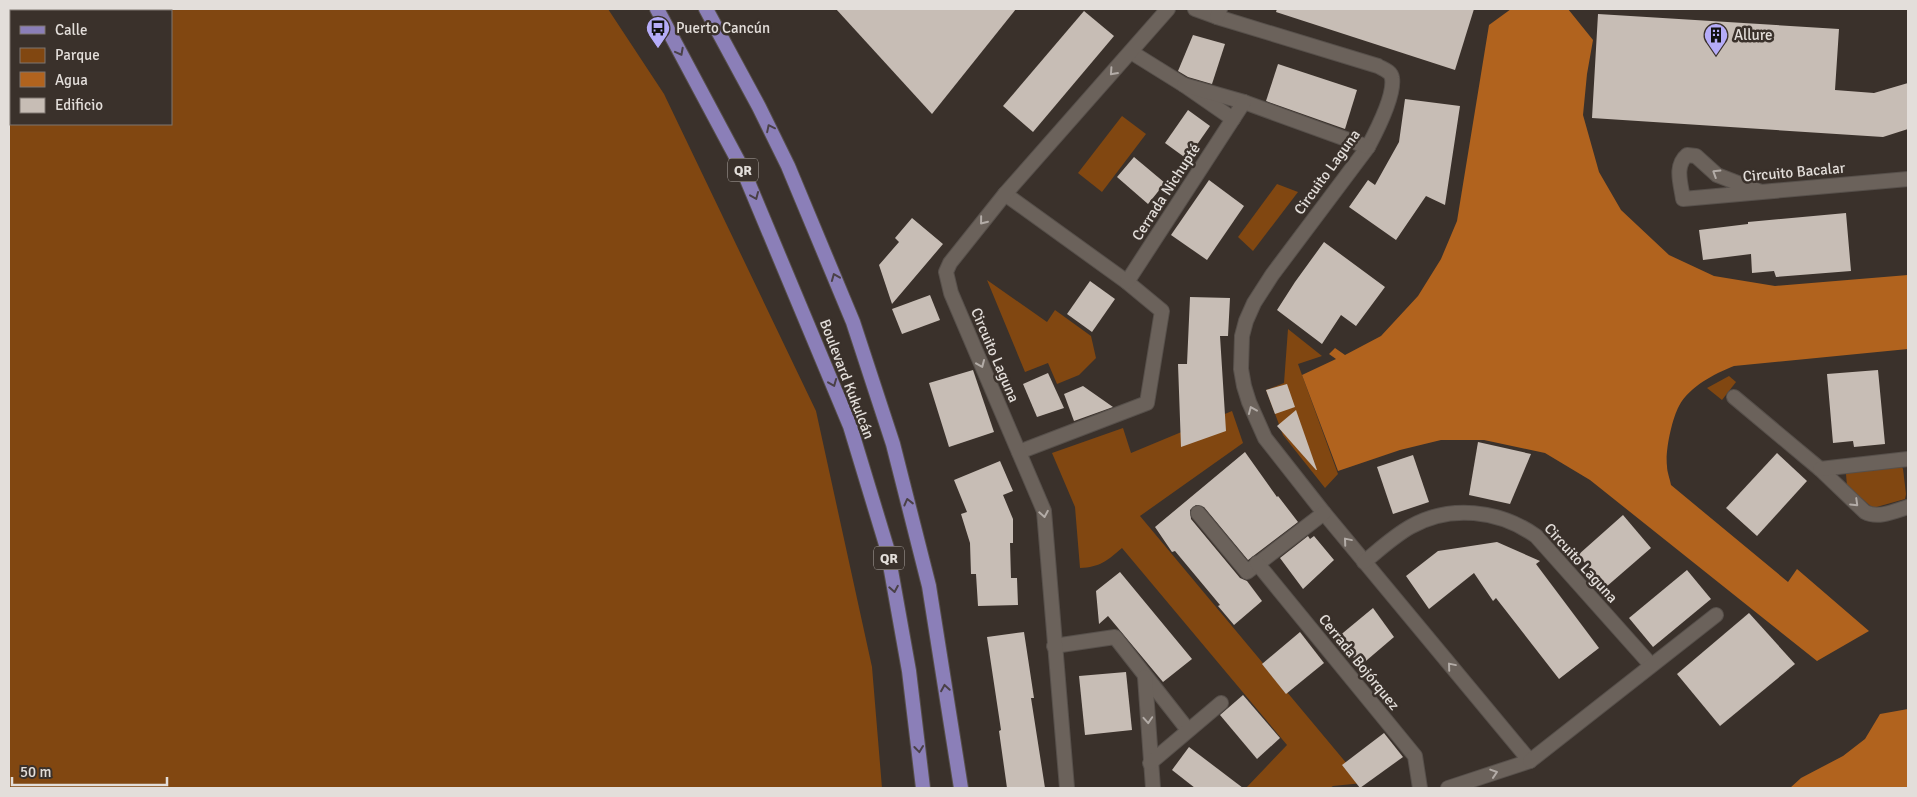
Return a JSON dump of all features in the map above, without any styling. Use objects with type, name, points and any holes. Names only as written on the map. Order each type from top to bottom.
[{"type":"main road","name":"Boulevard Kukulcán","points":[[657,9],[743,170],[850,426],[887,548],[909,670],[923,788]]},
{"type":"main road","name":"Boulevard Kukulcán","points":[[706,9],[759,107],[788,166],[853,322],[894,444],[928,586],[961,788]]},
{"type":"street","name":"Circuito Laguna","points":[[1067,788],[1044,511],[951,293],[946,272],[950,262],[1005,194],[1168,9]]},
{"type":"street","name":"Circuito Laguna","points":[[1195,9],[1218,13],[1378,66],[1387,70],[1392,77],[1392,86],[1378,129],[1368,147],[1272,275],[1254,303],[1242,336],[1241,360],[1244,386],[1265,438],[1324,514],[1530,761]]},
{"type":"street","points":[[1131,52],[1184,85],[1233,119]]},
{"type":"street","points":[[1184,85],[1244,102],[1368,147]]},
{"type":"street","name":"Cerrada Nichupté","points":[[1126,282],[1244,102]]},
{"type":"street","name":"Circuito Bacalar","points":[[1761,192],[1717,175],[1696,156],[1687,155],[1682,160],[1679,168],[1683,199],[1908,179]]},
{"type":"street","points":[[1005,194],[1126,282],[1162,311],[1147,403],[1019,452]]},
{"type":"street","points":[[1734,397],[1820,469],[1865,512],[1871,515],[1908,507]]},
{"type":"street","points":[[1820,469],[1908,459]]},
{"type":"street","name":"Circuito Laguna","points":[[1364,562],[1408,528],[1441,514],[1474,512],[1505,519],[1518,524],[1536,536],[1651,666]]},
{"type":"street","points":[[1198,513],[1247,572],[1324,514]]},
{"type":"street","name":"Cerrada Bojórquez","points":[[1258,563],[1415,756],[1420,788]]},
{"type":"street","points":[[1448,788],[1530,761],[1716,615]]},
{"type":"street","points":[[1054,646],[1115,637],[1188,730]]},
{"type":"street","points":[[1145,677],[1153,788]]},
{"type":"street","points":[[1150,763],[1221,702]]},
{"type":"green space","points":[[9,9],[608,9],[664,94],[816,411],[872,667],[882,788],[9,788]]},
{"type":"green space","points":[[1122,116],[1146,134],[1102,192],[1078,173]]},
{"type":"green space","points":[[1277,184],[1298,192],[1253,251],[1238,237]]},
{"type":"green space","points":[[987,280],[1047,322],[1055,310],[1091,336],[1096,358],[1079,375],[1057,384],[1048,363],[1025,372]]},
{"type":"green space","points":[[1288,329],[1322,356],[1298,364],[1338,474],[1325,488],[1283,435],[1266,390],[1284,383]]},
{"type":"green space","points":[[1729,376],[1736,382],[1722,400],[1707,388]]},
{"type":"green space","points":[[1232,411],[1243,443],[1140,516],[1363,783],[1333,786],[1330,788],[1246,788],[1287,745],[1122,548],[1103,563],[1080,568],[1075,507],[1052,453],[1123,428],[1131,453]]},
{"type":"green space","points":[[1901,465],[1906,494],[1905,499],[1873,508],[1847,486],[1846,474],[1849,471]]},
{"type":"water","points":[[1511,9],[1568,9],[1593,40],[1583,115],[1599,172],[1621,210],[1669,255],[1714,276],[1775,286],[1908,275],[1908,349],[1734,366],[1711,377],[1689,392],[1676,412],[1672,427],[1667,460],[1667,471],[1671,485],[1788,582],[1797,569],[1869,631],[1817,661],[1590,480],[1545,453],[1484,440],[1441,440],[1400,450],[1338,471],[1302,375],[1336,359],[1329,354],[1335,348],[1345,355],[1381,336],[1418,296],[1441,259],[1457,221],[1489,25]]},
{"type":"water","points":[[1908,709],[1908,788],[1790,788],[1801,778],[1843,756],[1865,739],[1880,714]]},
{"type":"building","points":[[836,9],[1016,9],[932,114]]},
{"type":"building","points":[[1277,9],[1474,9],[1455,70],[1276,12]]},
{"type":"building","points":[[1084,11],[1114,36],[1033,132],[1003,106]]},
{"type":"building","name":"Allure","points":[[1598,14],[1839,29],[1835,90],[1874,93],[1908,83],[1908,129],[1883,137],[1592,118]]},
{"type":"building","points":[[1193,35],[1225,44],[1212,84],[1188,77],[1178,71]]},
{"type":"building","points":[[1278,64],[1357,90],[1345,129],[1266,101]]},
{"type":"building","points":[[1405,99],[1460,106],[1445,205],[1426,196],[1396,240],[1349,207],[1368,180],[1375,185],[1399,142]]},
{"type":"building","points":[[1188,110],[1210,126],[1187,159],[1165,143]]},
{"type":"building","points":[[1134,157],[1165,183],[1148,204],[1117,177]]},
{"type":"building","points":[[1209,180],[1244,206],[1207,260],[1171,235]]},
{"type":"building","points":[[1846,213],[1851,271],[1776,277],[1774,271],[1752,273],[1751,254],[1703,260],[1699,230],[1748,224],[1748,222]]},
{"type":"building","points":[[912,218],[943,244],[892,304],[879,265],[899,242],[895,238]]},
{"type":"building","points":[[1324,242],[1385,287],[1356,326],[1341,315],[1322,344],[1277,310]]},
{"type":"building","points":[[1090,281],[1115,299],[1092,332],[1067,314]]},
{"type":"building","points":[[930,295],[940,320],[902,334],[892,309]]},
{"type":"building","points":[[1190,297],[1230,298],[1228,336],[1220,336],[1226,431],[1181,447],[1178,364],[1187,364]]},
{"type":"building","points":[[973,370],[994,432],[949,447],[929,383]]},
{"type":"building","points":[[1878,370],[1885,444],[1854,447],[1853,441],[1833,443],[1827,374]]},
{"type":"building","points":[[1048,373],[1064,408],[1037,417],[1023,384]]},
{"type":"building","points":[[1287,384],[1295,407],[1275,414],[1266,390]]},
{"type":"building","points":[[1083,386],[1113,407],[1074,421],[1064,394]]},
{"type":"building","points":[[1296,410],[1317,470],[1277,426]]},
{"type":"building","points":[[1478,442],[1531,454],[1510,504],[1469,495]]},
{"type":"building","points":[[1245,452],[1277,497],[1298,522],[1248,560],[1204,507],[1196,505],[1190,510],[1191,519],[1240,578],[1247,581],[1262,601],[1234,625],[1218,606],[1220,605],[1175,551],[1172,552],[1155,527]]},
{"type":"building","points":[[1777,453],[1807,481],[1757,536],[1726,508]]},
{"type":"building","points":[[1413,455],[1429,502],[1393,514],[1377,467]]},
{"type":"building","points":[[1000,461],[1013,491],[1003,495],[1013,519],[1013,543],[1010,543],[1011,578],[1017,578],[1018,605],[978,606],[976,574],[971,574],[970,543],[961,514],[967,512],[954,480]]},
{"type":"building","points":[[1623,515],[1651,548],[1606,587],[1578,555]]},
{"type":"building","points":[[1308,536],[1310,539],[1314,536],[1334,560],[1303,589],[1280,558]]},
{"type":"building","points":[[1497,542],[1540,561],[1536,564],[1599,648],[1559,679],[1496,598],[1493,601],[1474,573],[1429,609],[1406,576],[1438,551]]},
{"type":"building","points":[[1687,570],[1711,599],[1653,647],[1629,618]]},
{"type":"building","points":[[1120,572],[1192,659],[1163,682],[1108,616],[1099,624],[1096,591]]},
{"type":"building","points":[[1373,608],[1394,637],[1360,666],[1338,637]]},
{"type":"building","points":[[1749,613],[1795,664],[1720,726],[1677,674]]},
{"type":"building","points":[[1024,632],[1034,698],[1031,698],[1045,788],[1007,788],[999,731],[1001,730],[987,637]]},
{"type":"building","points":[[1300,632],[1324,663],[1286,694],[1262,664]]},
{"type":"building","points":[[1126,672],[1132,730],[1085,735],[1079,676]]},
{"type":"building","points":[[1243,695],[1280,738],[1257,759],[1220,715]]},
{"type":"building","points":[[1384,733],[1403,757],[1360,788],[1342,765]]},
{"type":"building","points":[[1189,747],[1243,788],[1195,788],[1172,770]]},
{"type":"place","name":"Puerto Cancún","points":[[658,49]]},
{"type":"place","name":"Allure","points":[[1716,56]]}]
